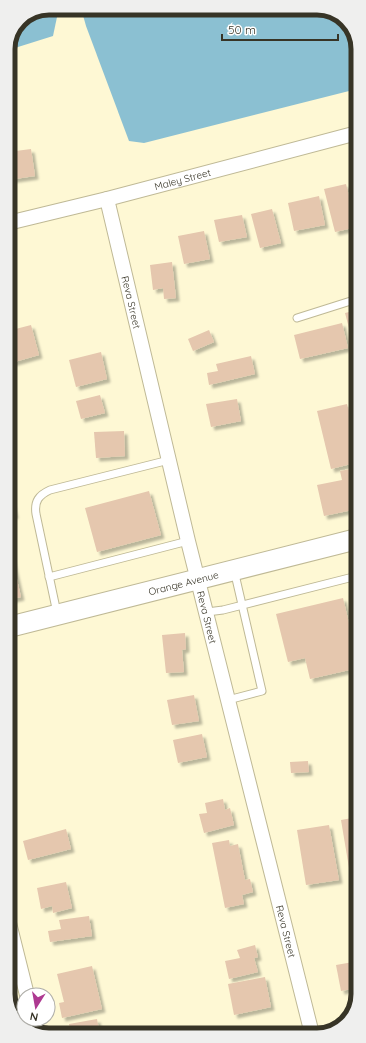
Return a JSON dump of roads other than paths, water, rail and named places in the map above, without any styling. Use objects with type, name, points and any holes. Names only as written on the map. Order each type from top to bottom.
[{"type":"street","name":"Maley Street","points":[[15,221],[107,199],[351,135]]},
{"type":"street","name":"Reva Street","points":[[107,199],[188,541],[310,1028]]},
{"type":"street","name":"Orange Avenue","points":[[15,626],[351,541]]},
{"type":"street","points":[[15,947],[25,987]]},
{"type":"lane","points":[[297,318],[351,301]]},
{"type":"lane","points":[[57,615],[35,506],[42,493],[169,460]]},
{"type":"lane","points":[[49,577],[188,541]]},
{"type":"lane","points":[[228,700],[262,691],[234,570]]},
{"type":"lane","points":[[207,612],[243,605],[351,578]]},
{"type":"water","points":[[57,15],[53,36],[15,47],[16,40],[25,25],[42,16]]},
{"type":"water","points":[[83,15],[320,15],[340,23],[350,40],[351,91],[144,143],[129,141]]}]
